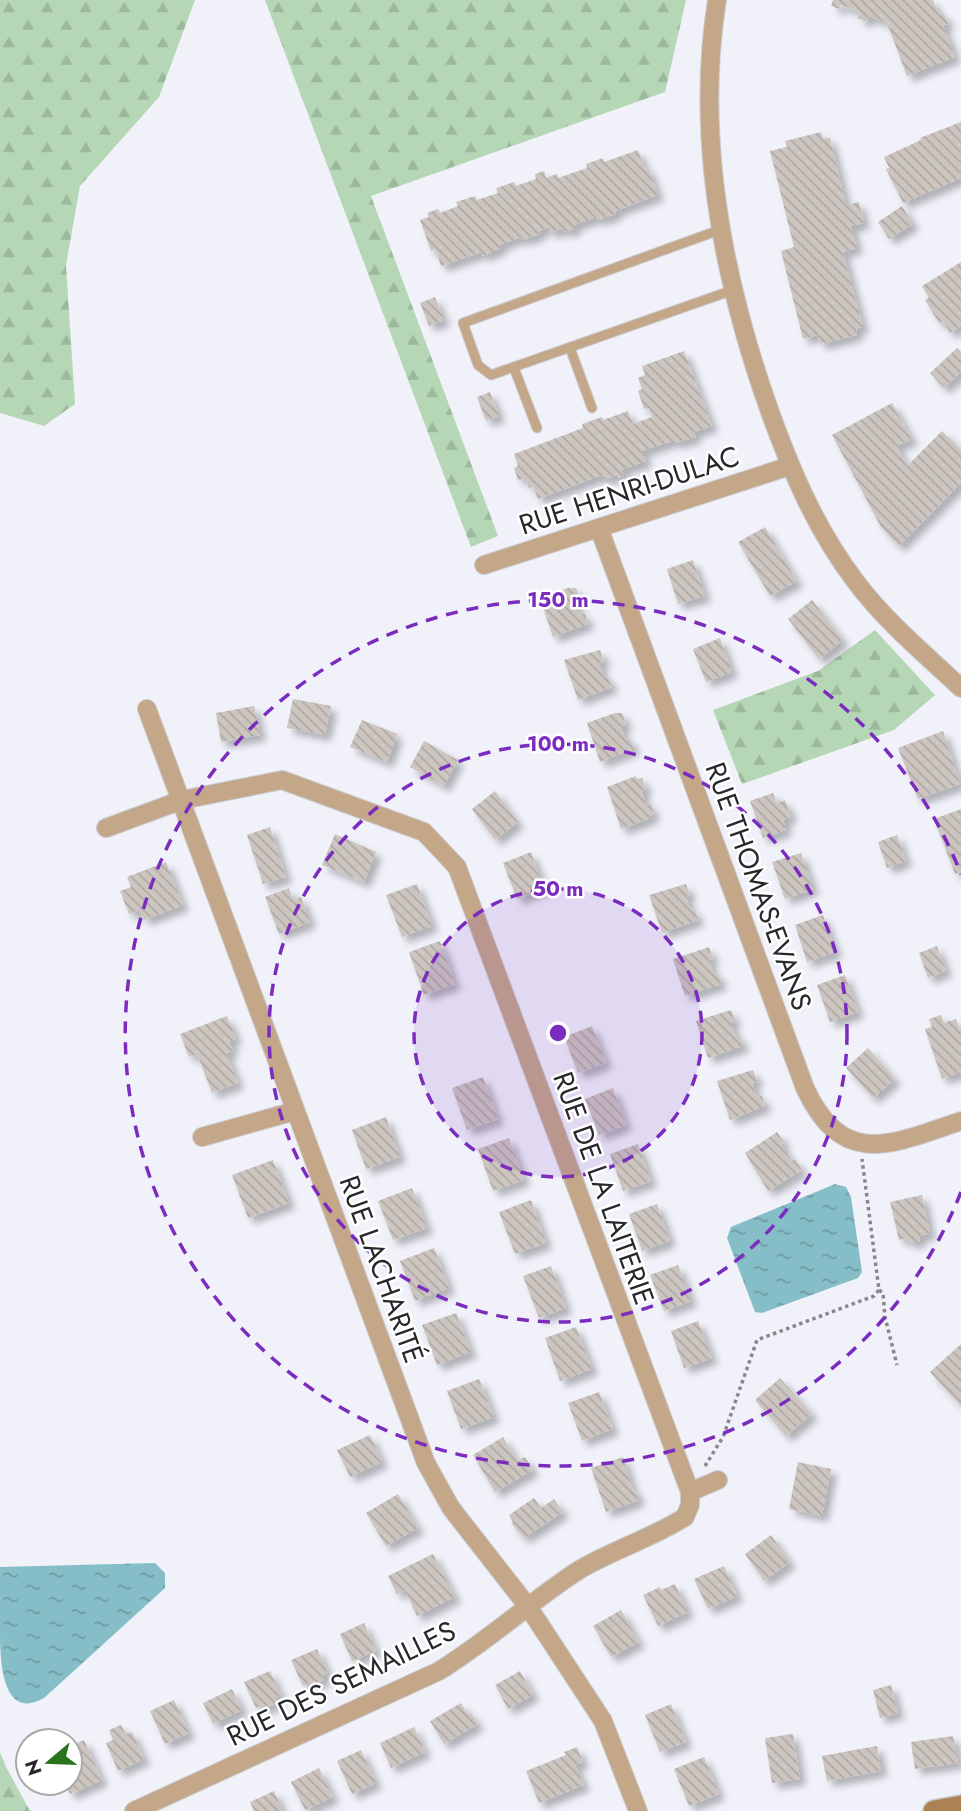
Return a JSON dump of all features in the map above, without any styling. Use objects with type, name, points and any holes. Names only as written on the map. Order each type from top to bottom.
[{"type":"street","points":[[717,0],[710,81],[712,145],[722,229],[733,290],[752,362],[802,495],[829,543],[856,583],[883,614],[961,688]]},
{"type":"street","name":"RUE HENRI-DULAC","points":[[484,565],[790,466]]},
{"type":"street","name":"RUE THOMAS-EVANS","points":[[599,528],[805,1088],[816,1111],[825,1121],[835,1130],[860,1143]]},
{"type":"street","name":"RUE LACHARITÉ","points":[[147,709],[426,1463],[451,1508],[529,1608],[603,1721],[638,1811]]},
{"type":"street","name":"RUE DE LA LAITERIE","points":[[106,828],[182,800],[282,779],[424,832],[457,867],[690,1492]]},
{"type":"street","points":[[202,1137],[295,1111]]},
{"type":"street","points":[[860,1143],[873,1146],[894,1143],[961,1121]]},
{"type":"street","points":[[690,1492],[718,1480]]},
{"type":"street","name":"RUE DES SEMAILLES","points":[[134,1811],[439,1671],[464,1656],[576,1572],[685,1517],[690,1505],[690,1492]]},
{"type":"street","points":[[934,1811],[961,1806]]},
{"type":"lane","points":[[722,229],[463,323],[478,365],[491,375],[733,290]]},
{"type":"lane","points":[[570,348],[592,408]]},
{"type":"lane","points":[[514,368],[537,428]]},
{"type":"path","points":[[860,1143],[879,1290],[883,1293],[885,1317],[897,1365]]},
{"type":"path","points":[[690,1492],[723,1437],[757,1340],[874,1296],[879,1290]]},
{"type":"green space","points":[[0,0],[195,0],[159,97],[80,186],[66,265],[75,404],[44,426],[0,413]]},
{"type":"green space","points":[[265,0],[686,0],[665,92],[371,196],[498,536],[471,547]]},
{"type":"green space","points":[[875,630],[935,695],[894,730],[742,784],[713,710],[818,671]]},
{"type":"green space","points":[[0,1752],[14,1782],[14,1797],[22,1797],[30,1811],[0,1811]]},
{"type":"water","points":[[835,1184],[846,1187],[851,1197],[862,1272],[858,1278],[762,1313],[755,1312],[727,1238],[731,1227]]},
{"type":"water","points":[[155,1563],[165,1573],[165,1588],[44,1698],[29,1703],[19,1701],[11,1694],[2,1668],[0,1567]]},
{"type":"building","points":[[833,0],[933,0],[939,15],[944,13],[948,24],[943,25],[955,57],[907,76],[887,23],[869,16],[867,22],[858,18],[860,12],[841,5],[839,9],[831,6]]},
{"type":"building","points":[[961,122],[961,178],[903,203],[886,169],[889,168],[884,157],[921,140],[920,138]]},
{"type":"building","points":[[821,132],[823,139],[830,138],[846,205],[859,202],[864,223],[851,226],[857,248],[843,252],[863,327],[856,329],[857,335],[820,344],[818,335],[803,339],[781,251],[794,247],[770,151],[787,147],[785,141]]},
{"type":"building","points":[[638,150],[645,169],[648,167],[658,195],[615,211],[616,214],[574,225],[575,229],[565,232],[564,228],[551,233],[549,227],[539,231],[540,234],[499,245],[501,248],[483,256],[482,252],[441,266],[435,249],[431,251],[420,220],[429,217],[427,213],[438,209],[440,213],[458,206],[456,202],[475,196],[477,200],[498,193],[496,188],[514,182],[516,186],[536,179],[535,174],[544,171],[546,178],[557,174],[558,178],[587,168],[586,164],[603,158],[604,162]]},
{"type":"building","points":[[902,206],[913,224],[889,239],[878,222]]},
{"type":"building","points":[[961,262],[961,326],[950,333],[943,321],[939,323],[925,300],[929,298],[922,286]]},
{"type":"building","points":[[435,297],[444,320],[429,326],[420,303]]},
{"type":"building","points":[[957,348],[961,352],[961,372],[944,388],[930,373]]},
{"type":"building","points":[[684,351],[712,426],[694,432],[696,437],[676,443],[675,440],[642,451],[646,461],[621,470],[624,476],[618,478],[617,475],[604,480],[602,475],[538,499],[533,486],[529,488],[525,478],[518,480],[514,468],[518,466],[514,454],[583,428],[582,424],[602,417],[603,420],[628,411],[633,424],[652,417],[649,408],[644,409],[638,391],[642,389],[638,378],[645,375],[642,366]]},
{"type":"building","points":[[490,392],[499,416],[486,421],[477,397]]},
{"type":"building","points":[[892,403],[912,439],[897,446],[907,466],[942,431],[961,450],[961,483],[899,546],[881,527],[832,435]]},
{"type":"building","points":[[765,527],[797,581],[770,596],[738,542]]},
{"type":"building","points":[[693,560],[705,596],[678,604],[667,569]]},
{"type":"building","points":[[568,588],[576,588],[580,599],[575,600],[580,615],[585,613],[588,624],[553,637],[540,598]]},
{"type":"building","points":[[812,600],[843,640],[819,659],[788,619]]},
{"type":"building","points":[[720,638],[732,672],[706,682],[693,649]]},
{"type":"building","points":[[600,650],[604,662],[599,663],[612,687],[578,700],[564,660]]},
{"type":"building","points":[[293,699],[331,706],[325,735],[287,728]]},
{"type":"building","points":[[254,706],[260,735],[221,742],[216,713]]},
{"type":"building","points":[[622,713],[626,724],[621,726],[626,740],[630,739],[634,749],[600,762],[587,723]]},
{"type":"building","points":[[362,720],[397,734],[387,762],[350,747]]},
{"type":"building","points":[[943,731],[960,784],[918,799],[898,748]]},
{"type":"building","points":[[424,741],[458,760],[444,786],[410,767]]},
{"type":"building","points":[[636,776],[637,779],[642,778],[646,789],[642,791],[646,805],[651,804],[654,814],[650,815],[651,818],[621,829],[607,787]]},
{"type":"building","points":[[495,791],[518,822],[495,840],[472,809]]},
{"type":"building","points":[[773,793],[777,803],[785,800],[791,817],[783,820],[786,830],[763,838],[750,801]]},
{"type":"building","points":[[961,809],[961,872],[955,874],[934,819]]},
{"type":"building","points":[[270,827],[286,877],[263,884],[247,835]]},
{"type":"building","points":[[335,834],[376,852],[364,882],[322,865]]},
{"type":"building","points":[[897,835],[906,861],[887,868],[878,842]]},
{"type":"building","points":[[531,852],[544,889],[517,899],[503,863]]},
{"type":"building","points":[[801,853],[813,889],[785,899],[772,862]]},
{"type":"building","points":[[166,862],[183,905],[144,920],[140,910],[129,914],[120,891],[131,887],[127,877]]},
{"type":"building","points":[[417,884],[432,926],[402,937],[386,895]]},
{"type":"building","points":[[686,884],[690,895],[686,897],[698,920],[662,933],[649,895]]},
{"type":"building","points":[[289,888],[293,900],[301,897],[310,922],[279,934],[265,897]]},
{"type":"building","points":[[823,915],[836,952],[807,962],[795,925]]},
{"type":"building","points":[[440,941],[455,984],[424,995],[409,952]]},
{"type":"building","points":[[937,946],[946,971],[928,978],[919,953]]},
{"type":"building","points":[[709,947],[713,959],[709,960],[714,975],[718,973],[721,984],[685,996],[673,959]]},
{"type":"building","points":[[845,975],[858,1012],[830,1022],[817,985]]},
{"type":"building","points":[[731,1010],[735,1021],[731,1022],[736,1037],[740,1036],[743,1046],[708,1058],[696,1021]]},
{"type":"building","points":[[941,1015],[944,1023],[956,1019],[961,1034],[961,1072],[942,1079],[925,1029],[932,1027],[929,1019]]},
{"type":"building","points":[[227,1016],[236,1039],[229,1042],[233,1051],[226,1053],[238,1083],[212,1093],[197,1054],[189,1057],[180,1034]]},
{"type":"building","points":[[592,1026],[606,1063],[578,1073],[564,1037]]},
{"type":"building","points":[[868,1048],[895,1079],[873,1098],[846,1068]]},
{"type":"building","points":[[753,1070],[757,1081],[752,1083],[757,1097],[762,1096],[765,1106],[730,1120],[717,1081]]},
{"type":"building","points":[[483,1077],[498,1119],[467,1130],[452,1088]]},
{"type":"building","points":[[613,1088],[626,1125],[599,1135],[585,1099]]},
{"type":"building","points":[[386,1117],[400,1157],[366,1169],[352,1130]]},
{"type":"building","points":[[777,1132],[792,1161],[795,1159],[802,1170],[768,1191],[745,1153]]},
{"type":"building","points":[[509,1138],[524,1180],[493,1191],[478,1149]]},
{"type":"building","points":[[638,1144],[651,1181],[623,1191],[610,1154]]},
{"type":"building","points":[[273,1160],[289,1203],[248,1218],[232,1175]]},
{"type":"building","points":[[412,1188],[427,1228],[393,1240],[378,1201]]},
{"type":"building","points":[[922,1195],[930,1234],[919,1236],[920,1241],[909,1243],[907,1238],[899,1240],[890,1202]]},
{"type":"building","points":[[531,1200],[546,1243],[515,1254],[499,1212]]},
{"type":"building","points":[[657,1204],[670,1241],[642,1251],[629,1214]]},
{"type":"building","points":[[434,1248],[449,1288],[415,1301],[400,1261]]},
{"type":"building","points":[[678,1265],[691,1301],[664,1311],[650,1275]]},
{"type":"building","points":[[551,1266],[566,1308],[539,1318],[523,1276]]},
{"type":"building","points":[[456,1313],[471,1352],[437,1365],[422,1325]]},
{"type":"building","points":[[698,1321],[712,1358],[684,1368],[671,1331]]},
{"type":"building","points":[[576,1327],[592,1369],[560,1381],[545,1338]]},
{"type":"building","points":[[961,1344],[961,1406],[930,1372]]},
{"type":"building","points":[[780,1378],[812,1414],[786,1436],[755,1400]]},
{"type":"building","points":[[479,1379],[494,1417],[461,1429],[447,1391]]},
{"type":"building","points":[[599,1392],[613,1429],[582,1441],[568,1403]]},
{"type":"building","points":[[370,1435],[382,1462],[350,1477],[337,1450]]},
{"type":"building","points":[[503,1437],[517,1461],[525,1457],[533,1470],[495,1492],[473,1455]]},
{"type":"building","points":[[623,1457],[633,1490],[635,1489],[639,1500],[606,1512],[591,1468]]},
{"type":"building","points":[[798,1462],[831,1469],[822,1516],[789,1509]]},
{"type":"building","points":[[398,1494],[418,1528],[386,1546],[366,1513]]},
{"type":"building","points":[[534,1498],[541,1508],[554,1499],[563,1512],[524,1538],[511,1523],[513,1522],[509,1515]]},
{"type":"building","points":[[771,1535],[790,1562],[764,1581],[745,1554]]},
{"type":"building","points":[[433,1554],[455,1597],[417,1616],[405,1590],[397,1594],[388,1576]]},
{"type":"building","points":[[724,1566],[737,1596],[708,1609],[694,1579]]},
{"type":"building","points":[[675,1584],[688,1612],[658,1626],[643,1595]]},
{"type":"building","points":[[621,1610],[639,1642],[611,1657],[593,1626]]},
{"type":"building","points":[[364,1623],[376,1651],[352,1661],[340,1634]]},
{"type":"building","points":[[317,1649],[328,1673],[322,1676],[324,1680],[311,1686],[309,1683],[303,1686],[291,1660]]},
{"type":"building","points":[[270,1671],[281,1696],[275,1698],[277,1703],[264,1709],[262,1705],[256,1708],[244,1682]]},
{"type":"building","points":[[520,1671],[533,1695],[508,1709],[495,1685]]},
{"type":"building","points":[[891,1685],[898,1713],[880,1718],[873,1690]]},
{"type":"building","points":[[232,1689],[242,1710],[213,1724],[203,1703]]},
{"type":"building","points":[[174,1700],[189,1733],[165,1744],[150,1711]]},
{"type":"building","points":[[461,1703],[468,1715],[471,1713],[478,1724],[444,1744],[430,1721]]},
{"type":"building","points":[[671,1704],[686,1742],[660,1752],[645,1715]]},
{"type":"building","points":[[121,1725],[126,1734],[132,1732],[144,1759],[118,1771],[106,1743],[113,1740],[109,1730]]},
{"type":"building","points":[[414,1727],[425,1752],[391,1768],[380,1743]]},
{"type":"building","points":[[793,1734],[800,1779],[772,1783],[765,1738]]},
{"type":"building","points":[[953,1736],[958,1763],[915,1769],[911,1742]]},
{"type":"building","points":[[84,1740],[102,1780],[84,1788]]},
{"type":"building","points":[[877,1746],[881,1771],[827,1781],[822,1756]]},
{"type":"building","points":[[577,1747],[583,1762],[575,1765],[584,1785],[539,1803],[526,1771],[566,1755],[564,1752]]},
{"type":"building","points":[[361,1750],[376,1783],[352,1794],[337,1761]]},
{"type":"building","points":[[704,1757],[719,1794],[689,1806],[674,1769]]},
{"type":"building","points":[[319,1768],[333,1797],[305,1810],[291,1782]]},
{"type":"building","points":[[274,1791],[283,1811],[254,1811],[250,1802]]}]
